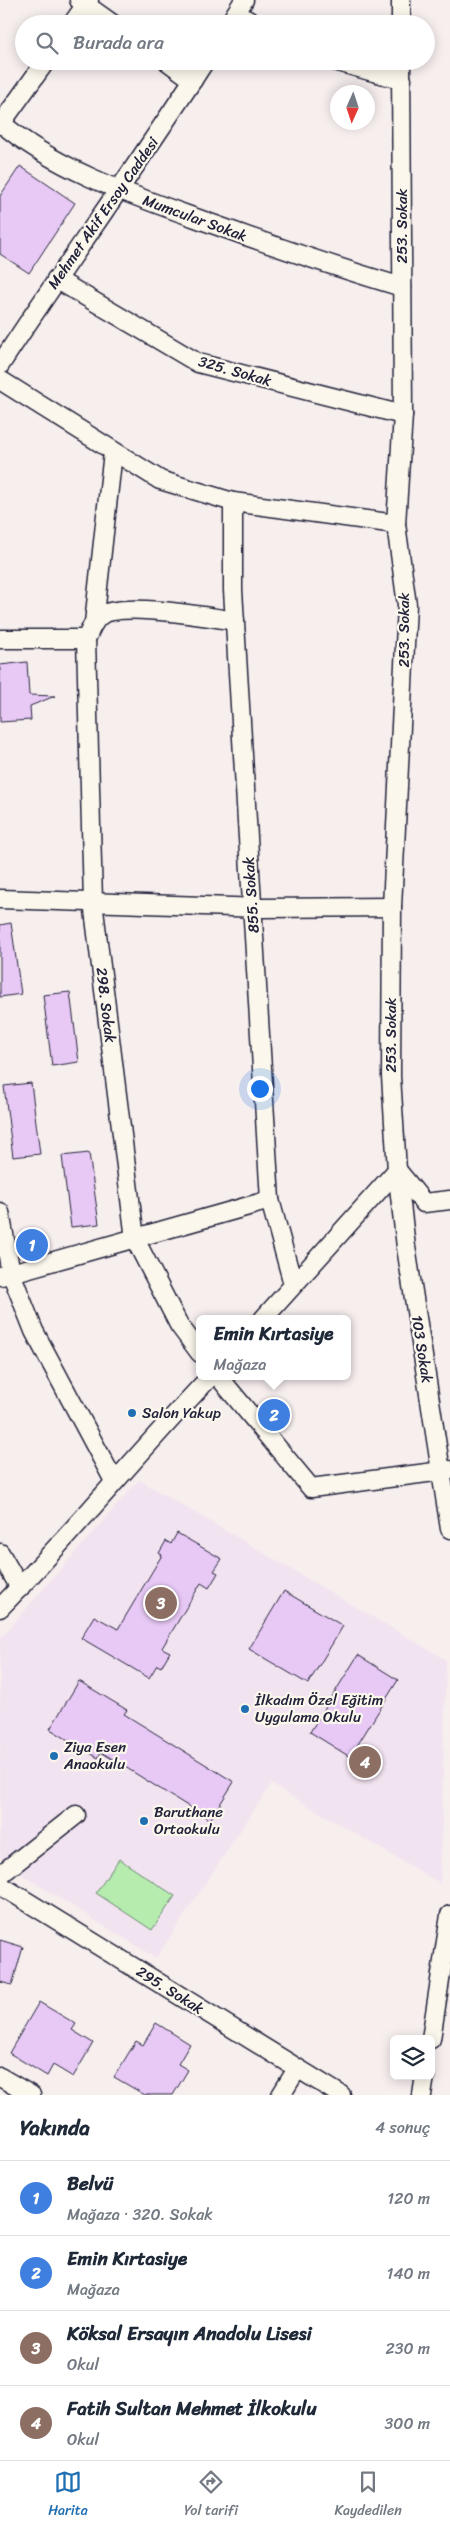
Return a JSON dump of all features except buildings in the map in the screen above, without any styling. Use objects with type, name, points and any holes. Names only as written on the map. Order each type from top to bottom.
[{"type":"street","points":[[401,0],[401,15]]},
{"type":"street","points":[[77,15],[85,2],[102,15]]},
{"type":"street","points":[[0,124],[39,70]]},
{"type":"street","points":[[180,70],[194,80]]},
{"type":"street","name":"Mehmet Akif Ersoy Caddesi","points":[[0,365],[56,279],[200,70]]},
{"type":"street","points":[[366,70],[402,80]]},
{"type":"street","name":"253. Sokak","points":[[397,1170],[390,1076],[392,908],[407,605],[396,524],[403,415],[401,70]]},
{"type":"street","name":"Mumcular Sokak","points":[[0,124],[42,152],[119,190],[314,261],[402,287]]},
{"type":"street","name":"325. Sokak","points":[[56,279],[198,363],[403,415]]},
{"type":"street","points":[[0,380],[160,480],[233,502],[396,524]]},
{"type":"street","points":[[94,623],[113,452]]},
{"type":"street","name":"855. Sokak","points":[[233,502],[235,621],[270,1200],[293,1284]]},
{"type":"street","points":[[0,638],[86,639],[100,616],[115,610],[191,614],[235,621]]},
{"type":"street","name":"298. Sokak","points":[[86,639],[93,902],[135,1239],[179,1325],[196,1348]]},
{"type":"street","points":[[0,899],[251,906],[261,908],[392,908]]},
{"type":"street","points":[[266,1315],[397,1170],[424,1203],[450,1200]]},
{"type":"street","name":"103 Sokak","points":[[397,1170],[446,1470],[450,1528]]},
{"type":"street","points":[[5,1275],[270,1200]]},
{"type":"street","points":[[0,1212],[5,1275],[114,1481]]},
{"type":"street","points":[[0,1608],[207,1380]]},
{"type":"street","points":[[221,1380],[311,1488],[446,1470]]},
{"type":"street","points":[[0,1553],[20,1588]]},
{"type":"street","points":[[7,1894],[5,1871],[76,1815]]},
{"type":"street","name":"295. Sokak","points":[[7,1894],[341,2095]]},
{"type":"street","points":[[432,2035],[450,1915]]},
{"type":"street","points":[[281,2095],[298,2069]]},
{"type":"street","points":[[0,2077],[31,2095]]},
{"type":"street","points":[[422,2095],[424,2080]]},
{"type":"shaded area","points":[[139,1480],[446,1660],[440,1883],[271,1784],[156,1958],[10,1867],[0,1857],[0,1639]]},
{"type":"green space","points":[[119,1859],[175,1896],[152,1930],[96,1893]]},
{"type":"place","name":"Belvü","points":[[32,1245]]},
{"type":"place","name":"Salon Yakup","points":[[132,1413]]},
{"type":"place","name":"Emin Kırtasiye","points":[[274,1415]]},
{"type":"place","name":"Köksal Ersayın Anadolu Lisesi","points":[[161,1603]]},
{"type":"place","name":"İlkadım Özel Eğitim Uygulama Okulu","points":[[245,1709]]},
{"type":"place","name":"Ziya Esen Anaokulu","points":[[54,1756]]},
{"type":"place","name":"Fatih Sultan Mehmet İlkokulu","points":[[365,1762]]},
{"type":"place","name":"Baruthane Ortaokulu","points":[[144,1821]]}]
